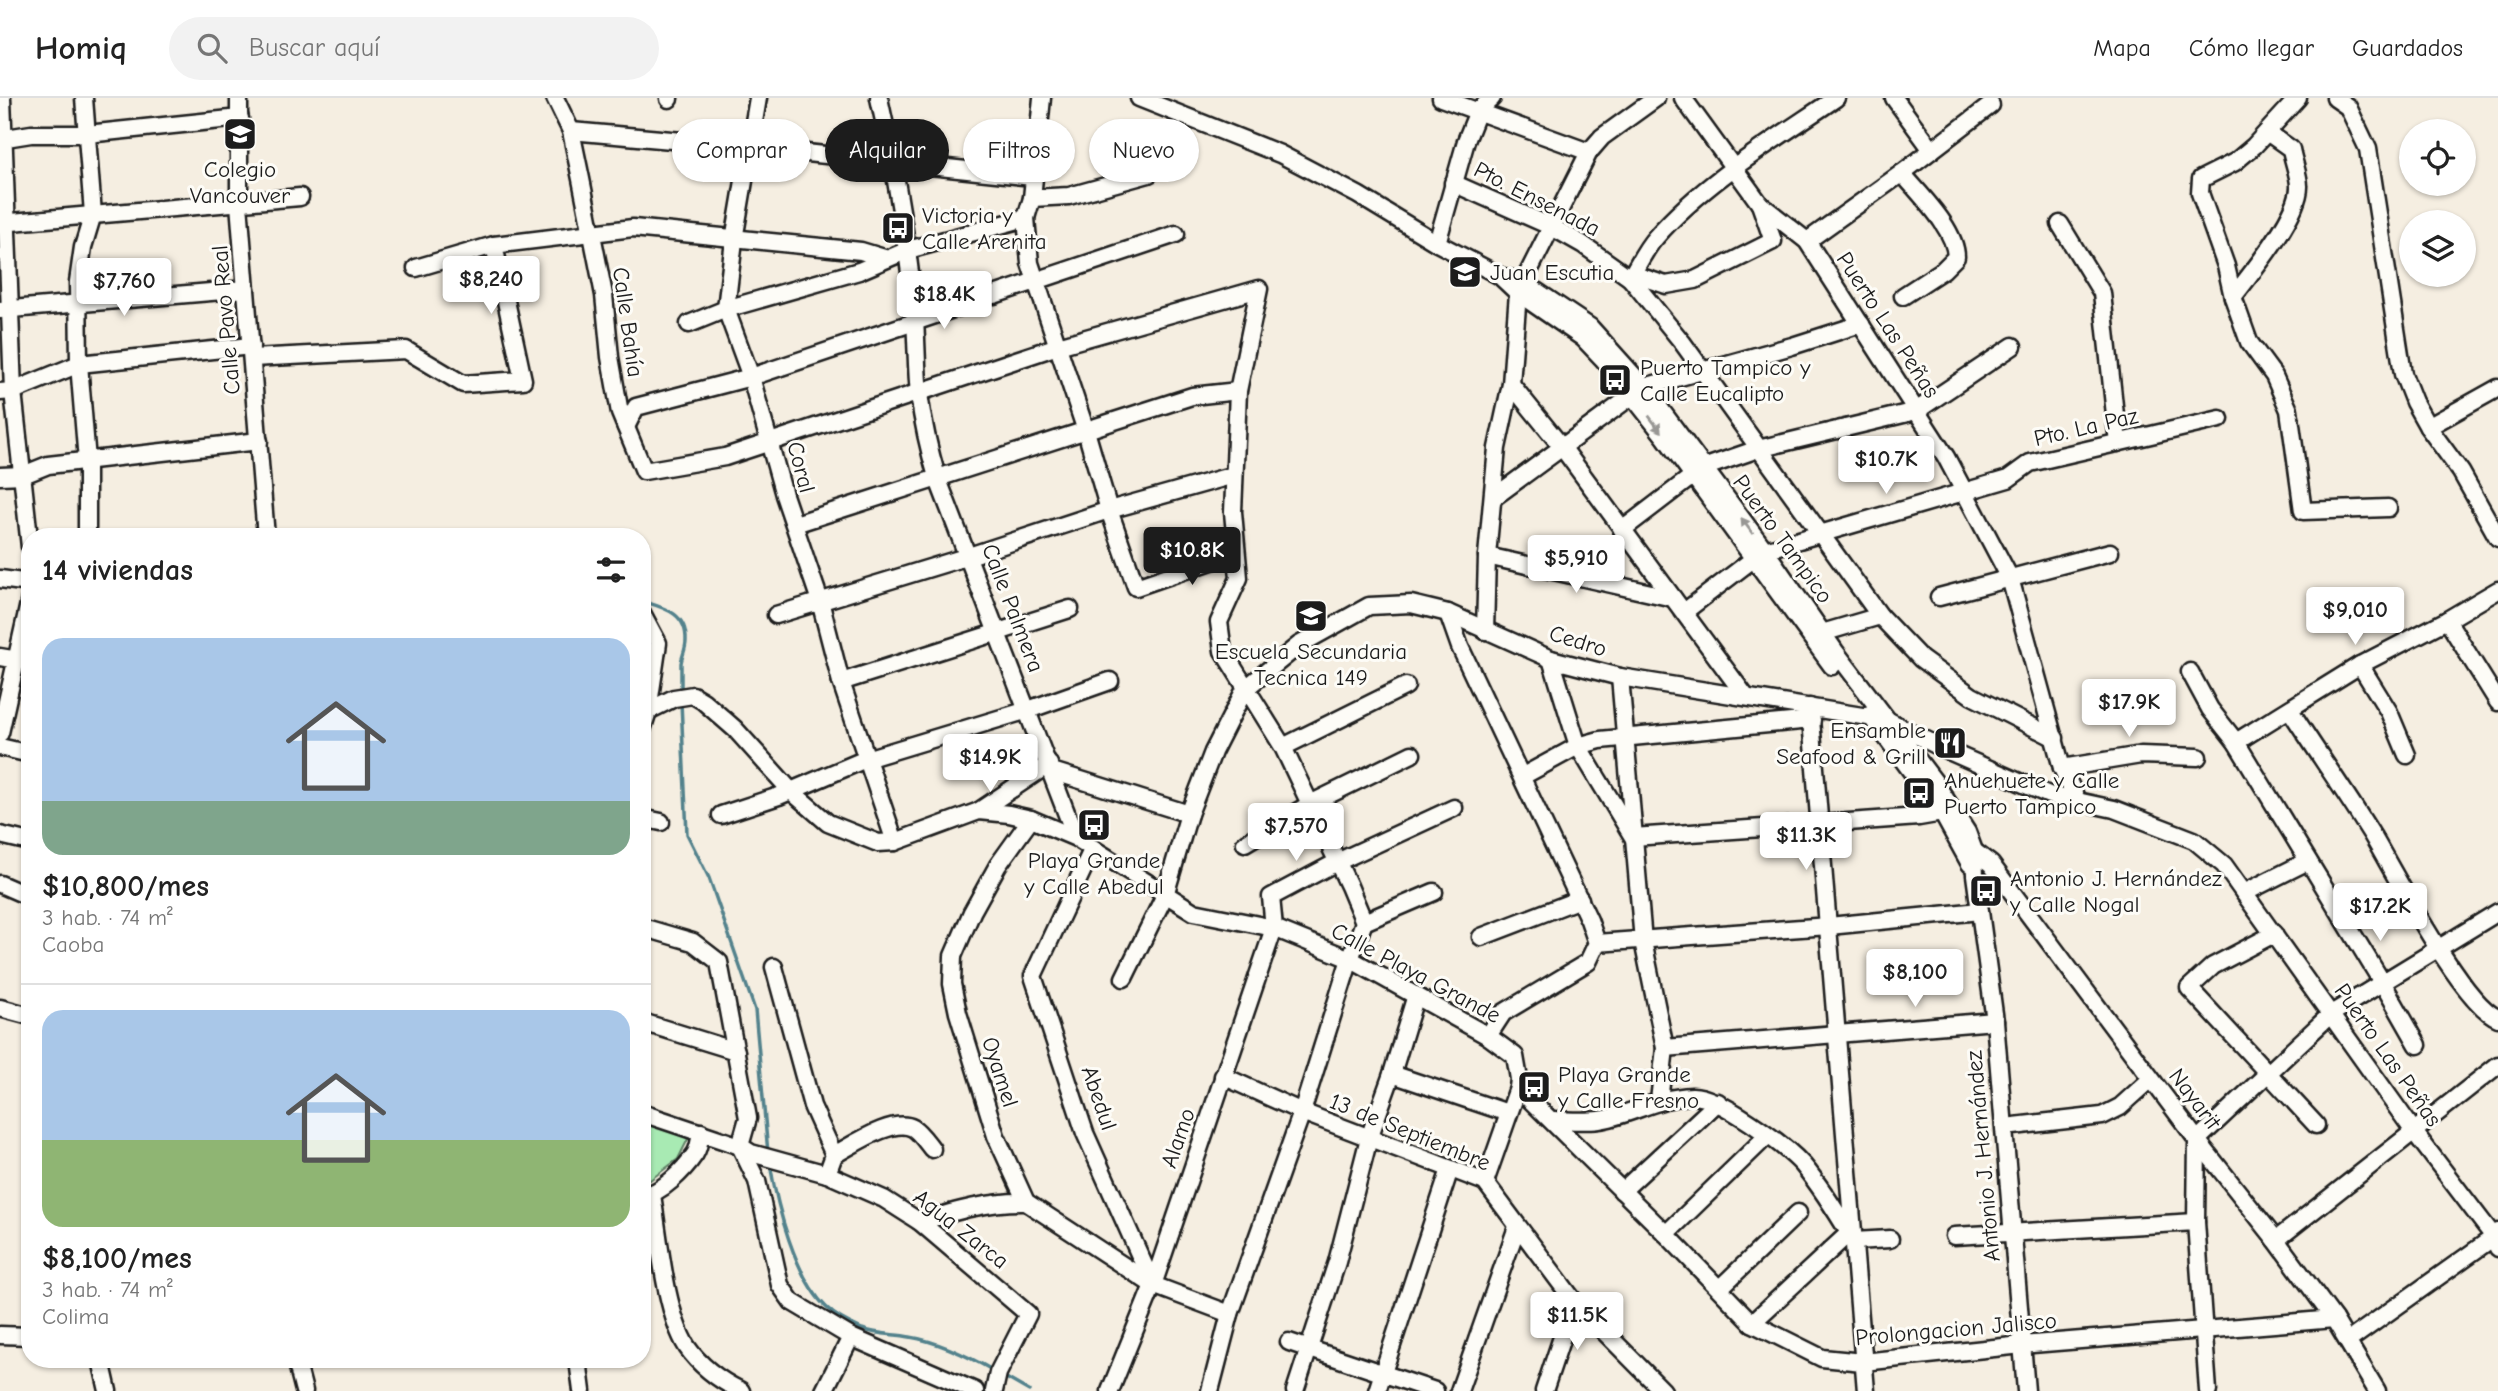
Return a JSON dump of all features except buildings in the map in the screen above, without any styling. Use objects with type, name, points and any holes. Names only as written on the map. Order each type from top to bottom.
[{"type":"street","points":[[2,98],[7,391],[23,475],[28,528]]},
{"type":"street","points":[[84,98],[93,214],[79,265],[78,304],[79,364],[87,461],[87,528]]},
{"type":"street","name":"Calle Pavo Real","points":[[239,98],[239,204],[265,528]]},
{"type":"street","name":"Calle Bahía","points":[[555,98],[571,131],[604,295],[620,413],[644,471],[725,457],[771,442]]},
{"type":"street","name":"Coral","points":[[755,119],[758,98]]},
{"type":"street","name":"Calle Palmera","points":[[879,98],[884,119]]},
{"type":"street","points":[[1040,119],[1042,98]]},
{"type":"street","name":"Puerto Tampico","points":[[1139,98],[1172,105],[1280,154],[1590,327],[1759,554],[1934,781],[1967,832],[1969,852]]},
{"type":"street","points":[[1441,98],[1588,152]]},
{"type":"street","points":[[1437,243],[1453,183],[1478,111],[1492,98]]},
{"type":"street","points":[[1485,631],[1487,556],[1497,448],[1511,384],[1521,288],[1588,152],[1602,137],[1656,98]]},
{"type":"street","name":"Puerto Las Peñas","points":[[1683,98],[1760,204],[1807,241],[1946,457],[2010,578],[2062,768],[2077,800],[2114,809],[2194,840],[2224,865],[2414,1133],[2497,1239]]},
{"type":"street","points":[[1760,204],[1773,241],[1695,280],[1666,285],[1631,276],[1654,238],[1677,216],[1733,169],[1836,98]]},
{"type":"street","points":[[1894,98],[1933,150]]},
{"type":"street","points":[[2298,98],[2235,162],[2201,179],[2200,193],[2249,342],[2274,376],[2288,410],[2303,511],[2388,508]]},
{"type":"street","points":[[2335,98],[2348,107],[2368,149],[2403,374],[2428,427],[2462,472],[2498,538]]},
{"type":"street","points":[[1807,241],[1933,150],[1990,105]]},
{"type":"street","points":[[2,138],[31,134],[87,134],[240,118]]},
{"type":"street","points":[[571,131],[672,140]]},
{"type":"street","points":[[2233,298],[2281,229],[2295,205],[2299,187],[2291,149],[2267,132]]},
{"type":"street","points":[[1902,173],[1946,228],[1956,245],[1956,257],[1942,270],[1903,296]]},
{"type":"street","name":"Coral","points":[[744,182],[726,309],[751,377],[781,484],[820,601],[841,682],[895,842]]},
{"type":"street","name":"Calle Palmera","points":[[896,182],[908,250],[925,435],[937,477],[1076,838]]},
{"type":"street","points":[[1033,182],[1032,198],[1026,218],[1030,263],[1136,587],[1236,553]]},
{"type":"street","points":[[1032,198],[1069,196],[1120,182]]},
{"type":"street","name":"Pto. Ensenada","points":[[1453,183],[1552,227],[1631,276],[1880,616],[1921,659],[1972,696],[2055,738]]},
{"type":"street","points":[[4,223],[300,197]]},
{"type":"street","points":[[689,324],[726,309],[859,271],[884,258],[908,250],[1026,218]]},
{"type":"street","points":[[2060,224],[2102,293],[2118,443]]},
{"type":"street","points":[[416,268],[494,245],[643,229],[861,251],[884,258]]},
{"type":"street","points":[[994,295],[1176,234]]},
{"type":"street","points":[[7,391],[79,364],[251,352],[406,350],[463,384],[523,380],[494,245]]},
{"type":"street","points":[[6,310],[246,289]]},
{"type":"street","points":[[771,442],[1058,346],[1259,289],[1238,391],[1233,512],[1240,578],[1219,622],[1223,651],[1283,747],[1364,922],[1350,958],[1302,1112],[1230,1314],[1210,1391]]},
{"type":"street","points":[[626,427],[636,407],[751,377],[962,306]]},
{"type":"street","points":[[1493,498],[1638,391],[1861,324]]},
{"type":"street","points":[[1622,530],[1698,472],[1758,449],[1916,411],[2013,346]]},
{"type":"street","points":[[1511,384],[1562,447],[1746,697]]},
{"type":"street","points":[[2428,427],[2498,388]]},
{"type":"street","points":[[795,524],[1192,396],[1238,391]]},
{"type":"street","name":"Pto. La Paz","points":[[1684,612],[1759,554],[1818,533],[2008,479],[2031,463],[2220,419]]},
{"type":"street","points":[[0,476],[23,475],[48,465],[259,441]]},
{"type":"street","points":[[776,615],[1109,510],[1234,475]]},
{"type":"street","points":[[1939,597],[2110,552]]},
{"type":"street","name":"Puerto Tampico","points":[[1759,554],[1969,852]]},
{"type":"street","points":[[1487,556],[1673,598]]},
{"type":"street","points":[[0,579],[21,582]]},
{"type":"street","points":[[2236,742],[2360,665],[2448,620],[2498,590]]},
{"type":"street","name":"Cedro","points":[[1124,978],[1165,895],[1189,814],[1213,752],[1245,689],[1299,645],[1369,606],[1411,604],[1447,613],[1551,659],[1620,677],[1746,697],[1811,713],[1871,716],[1887,720]]},
{"type":"street","points":[[841,682],[1070,609]]},
{"type":"street","points":[[1447,613],[1460,647],[1580,899],[1597,943],[1588,962],[1503,1013],[1488,1036]]},
{"type":"street","points":[[1822,633],[1880,616]]},
{"type":"street","points":[[2448,620],[2498,702]]},
{"type":"street","points":[[651,630],[658,643],[651,680]]},
{"type":"street","points":[[0,657],[21,661]]},
{"type":"street","points":[[1551,659],[1578,746],[1633,837]]},
{"type":"street","points":[[2360,665],[2389,712],[2407,755]]},
{"type":"street","points":[[0,733],[21,667]]},
{"type":"street","points":[[2190,672],[2210,709],[2236,742],[2418,1045]]},
{"type":"street","points":[[1620,677],[1643,941],[1665,1048],[1659,1101]]},
{"type":"street","points":[[721,815],[791,791],[866,759],[1028,710],[1110,681]]},
{"type":"street","points":[[1283,747],[1406,686]]},
{"type":"street","name":"Calle Playa Grande","points":[[651,708],[674,698],[693,695],[735,729],[791,791],[828,823],[878,843],[895,842],[979,811],[1050,767]]},
{"type":"street","points":[[2290,710],[2371,834],[2439,949],[2473,998],[2492,1016],[2498,1018]]},
{"type":"street","points":[[1523,776],[1578,746],[1624,737],[1811,713],[1838,1032],[1851,1237],[1866,1391]]},
{"type":"street","points":[[1887,720],[2025,785],[2049,795],[2077,800]]},
{"type":"street","points":[[0,747],[21,752]]},
{"type":"street","points":[[1245,843],[1310,804],[1412,754]]},
{"type":"street","points":[[2062,768],[2141,755],[2198,757]]},
{"type":"street","points":[[1050,767],[1189,814]]},
{"type":"street","points":[[1337,862],[1454,808]]},
{"type":"street","name":"Calle Playa Grande","points":[[979,811],[1031,819],[1076,838],[1194,912],[1274,928],[1350,958],[1488,1036],[1515,1056],[1520,1079],[1485,1182]]},
{"type":"street","points":[[1633,837],[1919,817],[1942,813]]},
{"type":"street","name":"Oyamel","points":[[1026,1202],[996,1136],[971,1061],[952,984],[953,956],[972,912],[998,865],[1031,819]]},
{"type":"street","points":[[651,820],[661,822]]},
{"type":"street","points":[[0,835],[21,840]]},
{"type":"street","name":"Abedul","points":[[1093,848],[1033,976],[1085,1133],[1153,1285]]},
{"type":"street","name":"Antonio J. Hernández","points":[[1969,852],[1975,876],[1995,1021],[2026,1391]]},
{"type":"street","name":"Nayarit","points":[[1969,852],[1991,864],[2197,1140],[2276,1240],[2348,1341],[2376,1391]]},
{"type":"street","points":[[2244,893],[2308,861]]},
{"type":"street","name":"Alamo","points":[[1110,1391],[1153,1285],[1274,928],[1271,897],[1337,862]]},
{"type":"street","points":[[0,884],[21,893]]},
{"type":"street","points":[[1364,922],[1434,892]]},
{"type":"street","points":[[1481,937],[1580,899]]},
{"type":"street","points":[[1597,943],[1829,926],[1980,911]]},
{"type":"street","points":[[2208,1391],[2196,1222],[2197,1140],[2331,1014],[2498,912]]},
{"type":"street","points":[[651,930],[693,942],[719,962],[748,1118],[746,1149],[757,1181],[780,1285],[792,1301],[851,1337],[975,1391]]},
{"type":"street","points":[[2274,934],[2213,965],[2189,988],[2315,1125]]},
{"type":"street","points":[[775,967],[812,1106],[834,1155]]},
{"type":"street","points":[[1295,1391],[1337,1262],[1369,1138],[1416,995]]},
{"type":"street","points":[[0,1008],[21,1014]]},
{"type":"street","points":[[1665,1048],[1995,1021]]},
{"type":"street","points":[[651,1025],[736,1051]]},
{"type":"street","points":[[2276,1240],[2498,1065]]},
{"type":"street","points":[[1392,1074],[1508,1113]]},
{"type":"street","name":"13 de Septiembre","points":[[1223,1076],[1302,1112],[1485,1182],[1574,1301],[1663,1391]]},
{"type":"street","points":[[2004,1127],[2102,1116],[2120,1107],[2151,1079]]},
{"type":"street","name":"Prolongacion Jalisco","points":[[1518,1088],[1752,1323],[1822,1358],[1863,1362],[2022,1345],[2334,1320]]},
{"type":"street","points":[[1551,1120],[1600,1120],[1659,1101],[1694,1096],[1718,1102],[1768,1136],[1801,1163],[1830,1201],[1851,1237]]},
{"type":"street","points":[[1622,1191],[1718,1102]]},
{"type":"street","points":[[651,1116],[701,1132],[697,1152],[677,1175],[651,1193]]},
{"type":"street","points":[[827,1174],[834,1155],[873,1133],[901,1125],[915,1129],[932,1149]]},
{"type":"street","name":"Agua Zarca","points":[[701,1132],[777,1161],[827,1174],[884,1199],[920,1222],[1028,1314],[998,1373],[993,1391]]},
{"type":"street","points":[[1666,1234],[1768,1136]]},
{"type":"street","points":[[1377,1391],[1450,1169]]},
{"type":"street","points":[[920,1222],[970,1207],[1003,1201],[1026,1202],[1153,1285],[1230,1314]]},
{"type":"street","points":[[1720,1288],[1798,1213]]},
{"type":"street","points":[[651,1215],[673,1318],[688,1348],[715,1376],[741,1391]]},
{"type":"street","points":[[1954,1236],[2196,1222]]},
{"type":"street","points":[[1460,1391],[1517,1227]]},
{"type":"street","points":[[1752,1323],[1851,1237],[1890,1239]]},
{"type":"street","points":[[2348,1341],[2497,1239]]},
{"type":"street","points":[[1544,1391],[1574,1301]]},
{"type":"street","points":[[0,1335],[21,1336]]},
{"type":"street","points":[[824,1391],[851,1337]]},
{"type":"street","points":[[1289,1342],[1434,1391]]},
{"type":"street","points":[[103,1368],[108,1391]]},
{"type":"street","points":[[298,1368],[304,1391]]},
{"type":"street","points":[[579,1368],[582,1391]]},
{"type":"green space","points":[[651,1126],[689,1137],[678,1159],[651,1179]]},
{"type":"waterway","points":[[651,604],[673,613],[683,624],[686,641],[681,663],[681,691]]},
{"type":"waterway","points":[[681,702],[687,834],[709,878],[755,1010],[768,1153]]},
{"type":"waterway","points":[[770,1164],[789,1240],[805,1278],[826,1307],[843,1320],[862,1329],[932,1342],[994,1371]]},
{"type":"waterway","points":[[1001,1375],[1029,1391]]},
{"type":"place","name":"Colegio Vancouver","points":[[240,134]]},
{"type":"place","name":"Victoria y Calle Arenita","points":[[898,228]]},
{"type":"place","name":"Juan Escutia","points":[[1465,272]]},
{"type":"place","name":"Puerto Tampico y Calle Eucalipto","points":[[1615,380]]},
{"type":"place","name":"Escuela Secundaria Tecnica 149","points":[[1311,616]]},
{"type":"place","name":"Ensamble Seafood & Grill","points":[[1950,743]]},
{"type":"place","name":"Ahuehuete y Calle Puerto Tampico","points":[[1919,793]]},
{"type":"place","name":"Playa Grande y Calle Abedul","points":[[1094,825]]},
{"type":"place","name":"Antonio J. Hernández y Calle Nogal","points":[[1986,891]]},
{"type":"place","name":"Playa Grande y Calle Fresno","points":[[1534,1087]]}]
